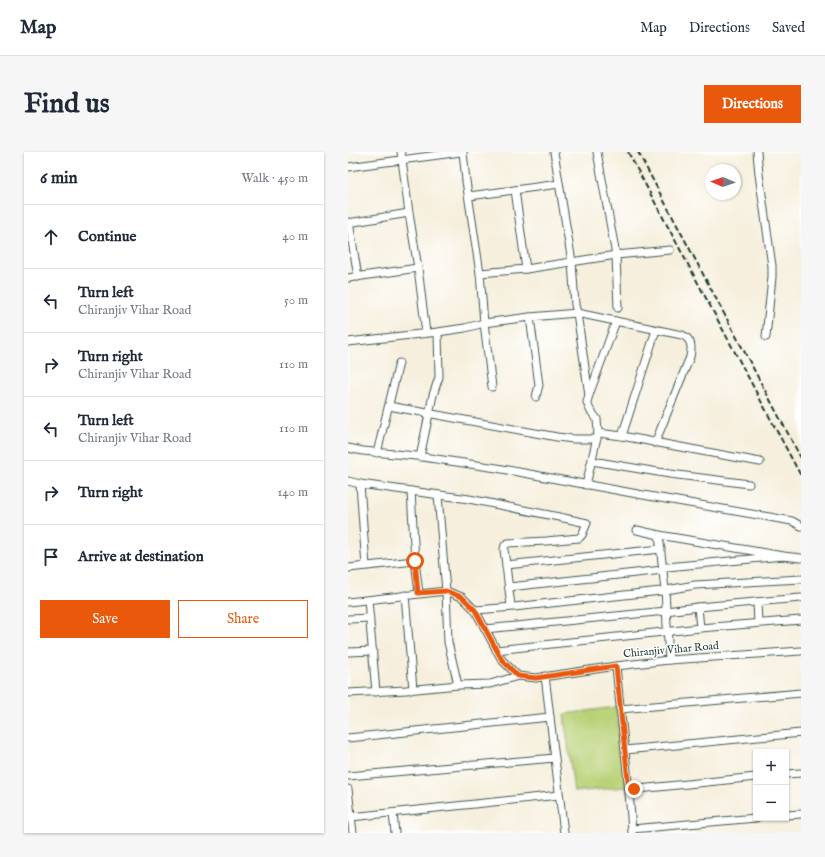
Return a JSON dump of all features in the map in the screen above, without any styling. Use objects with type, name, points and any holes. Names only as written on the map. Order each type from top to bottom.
[{"type":"street","points":[[348,166],[401,156],[462,152],[480,273],[484,323],[492,387]]},
{"type":"street","points":[[554,152],[572,262],[575,305],[589,395]]},
{"type":"street","points":[[597,152],[616,255],[618,308]]},
{"type":"street","points":[[757,152],[772,266],[766,337]]},
{"type":"street","points":[[401,156],[426,333]]},
{"type":"street","points":[[469,196],[559,184]]},
{"type":"street","points":[[515,190],[526,269]]},
{"type":"street","points":[[358,277],[348,222],[409,213]]},
{"type":"street","points":[[480,273],[526,269],[616,255],[670,250]]},
{"type":"street","points":[[348,278],[418,268]]},
{"type":"street","points":[[348,342],[438,332],[465,328],[484,323],[530,317],[577,313],[687,337],[692,349],[690,357],[655,443]]},
{"type":"street","points":[[530,317],[539,385],[536,398]]},
{"type":"street","points":[[586,485],[598,436],[597,419],[590,410],[587,402],[616,322]]},
{"type":"street","points":[[622,436],[656,330]]},
{"type":"street","points":[[420,457],[432,395],[438,377],[438,332]]},
{"type":"street","points":[[377,452],[399,363]]},
{"type":"street","points":[[389,406],[557,437],[574,439],[598,436],[622,436],[760,462]]},
{"type":"street","points":[[348,448],[497,468],[792,521],[801,526]]},
{"type":"street","points":[[592,460],[670,474],[749,484]]},
{"type":"street","points":[[348,481],[483,502],[559,516],[587,523],[582,535],[579,538],[508,543],[505,545],[504,549],[511,606]]},
{"type":"street","points":[[360,484],[366,566]]},
{"type":"street","points":[[411,491],[418,593]]},
{"type":"street","points":[[438,495],[446,591],[448,642],[458,685]]},
{"type":"street","points":[[637,530],[659,535],[801,558]]},
{"type":"street","points":[[659,535],[668,632],[669,660]]},
{"type":"street","points":[[506,565],[661,549]]},
{"type":"street","points":[[508,587],[662,570],[666,567],[783,556]]},
{"type":"street","points":[[348,568],[415,561]]},
{"type":"street","points":[[475,610],[664,590],[695,584],[801,579]]},
{"type":"street","points":[[348,602],[446,591],[462,597],[475,610],[502,660],[518,676],[490,684],[458,685],[348,694]]},
{"type":"street","points":[[405,595],[413,689]]},
{"type":"street","points":[[485,629],[801,598]]},
{"type":"street","points":[[368,600],[376,692]]},
{"type":"street","points":[[757,602],[758,623]]},
{"type":"street","points":[[698,607],[700,628]]},
{"type":"street","points":[[348,619],[370,618]]},
{"type":"street","points":[[496,650],[700,628],[801,620]]},
{"type":"street","points":[[348,652],[373,651]]},
{"type":"street","name":"Chiranjiv Vihar Road","points":[[518,676],[536,678],[669,660],[801,654]]},
{"type":"street","points":[[616,666],[632,831],[753,818]]},
{"type":"street","points":[[545,676],[564,833]]},
{"type":"street","points":[[620,709],[801,693]]},
{"type":"street","points":[[348,738],[550,717]]},
{"type":"street","points":[[625,750],[801,733]]},
{"type":"street","points":[[348,776],[555,758]]},
{"type":"street","points":[[789,774],[801,773]]},
{"type":"street","points":[[629,790],[753,777]]},
{"type":"street","points":[[348,789],[353,833]]},
{"type":"street","points":[[351,817],[559,795]]},
{"type":"street","points":[[393,813],[395,833]]},
{"type":"street","points":[[789,815],[801,814]]},
{"type":"green space","points":[[616,707],[626,787],[574,792],[564,714]]},
{"type":"railway","points":[[628,152],[801,476]]},
{"type":"railway","points":[[638,152],[801,458]]},
{"type":"route","points":[[415,561],[418,593],[446,591],[462,597],[475,610],[502,660],[518,676],[536,678],[616,666],[629,790],[634,789]]}]
